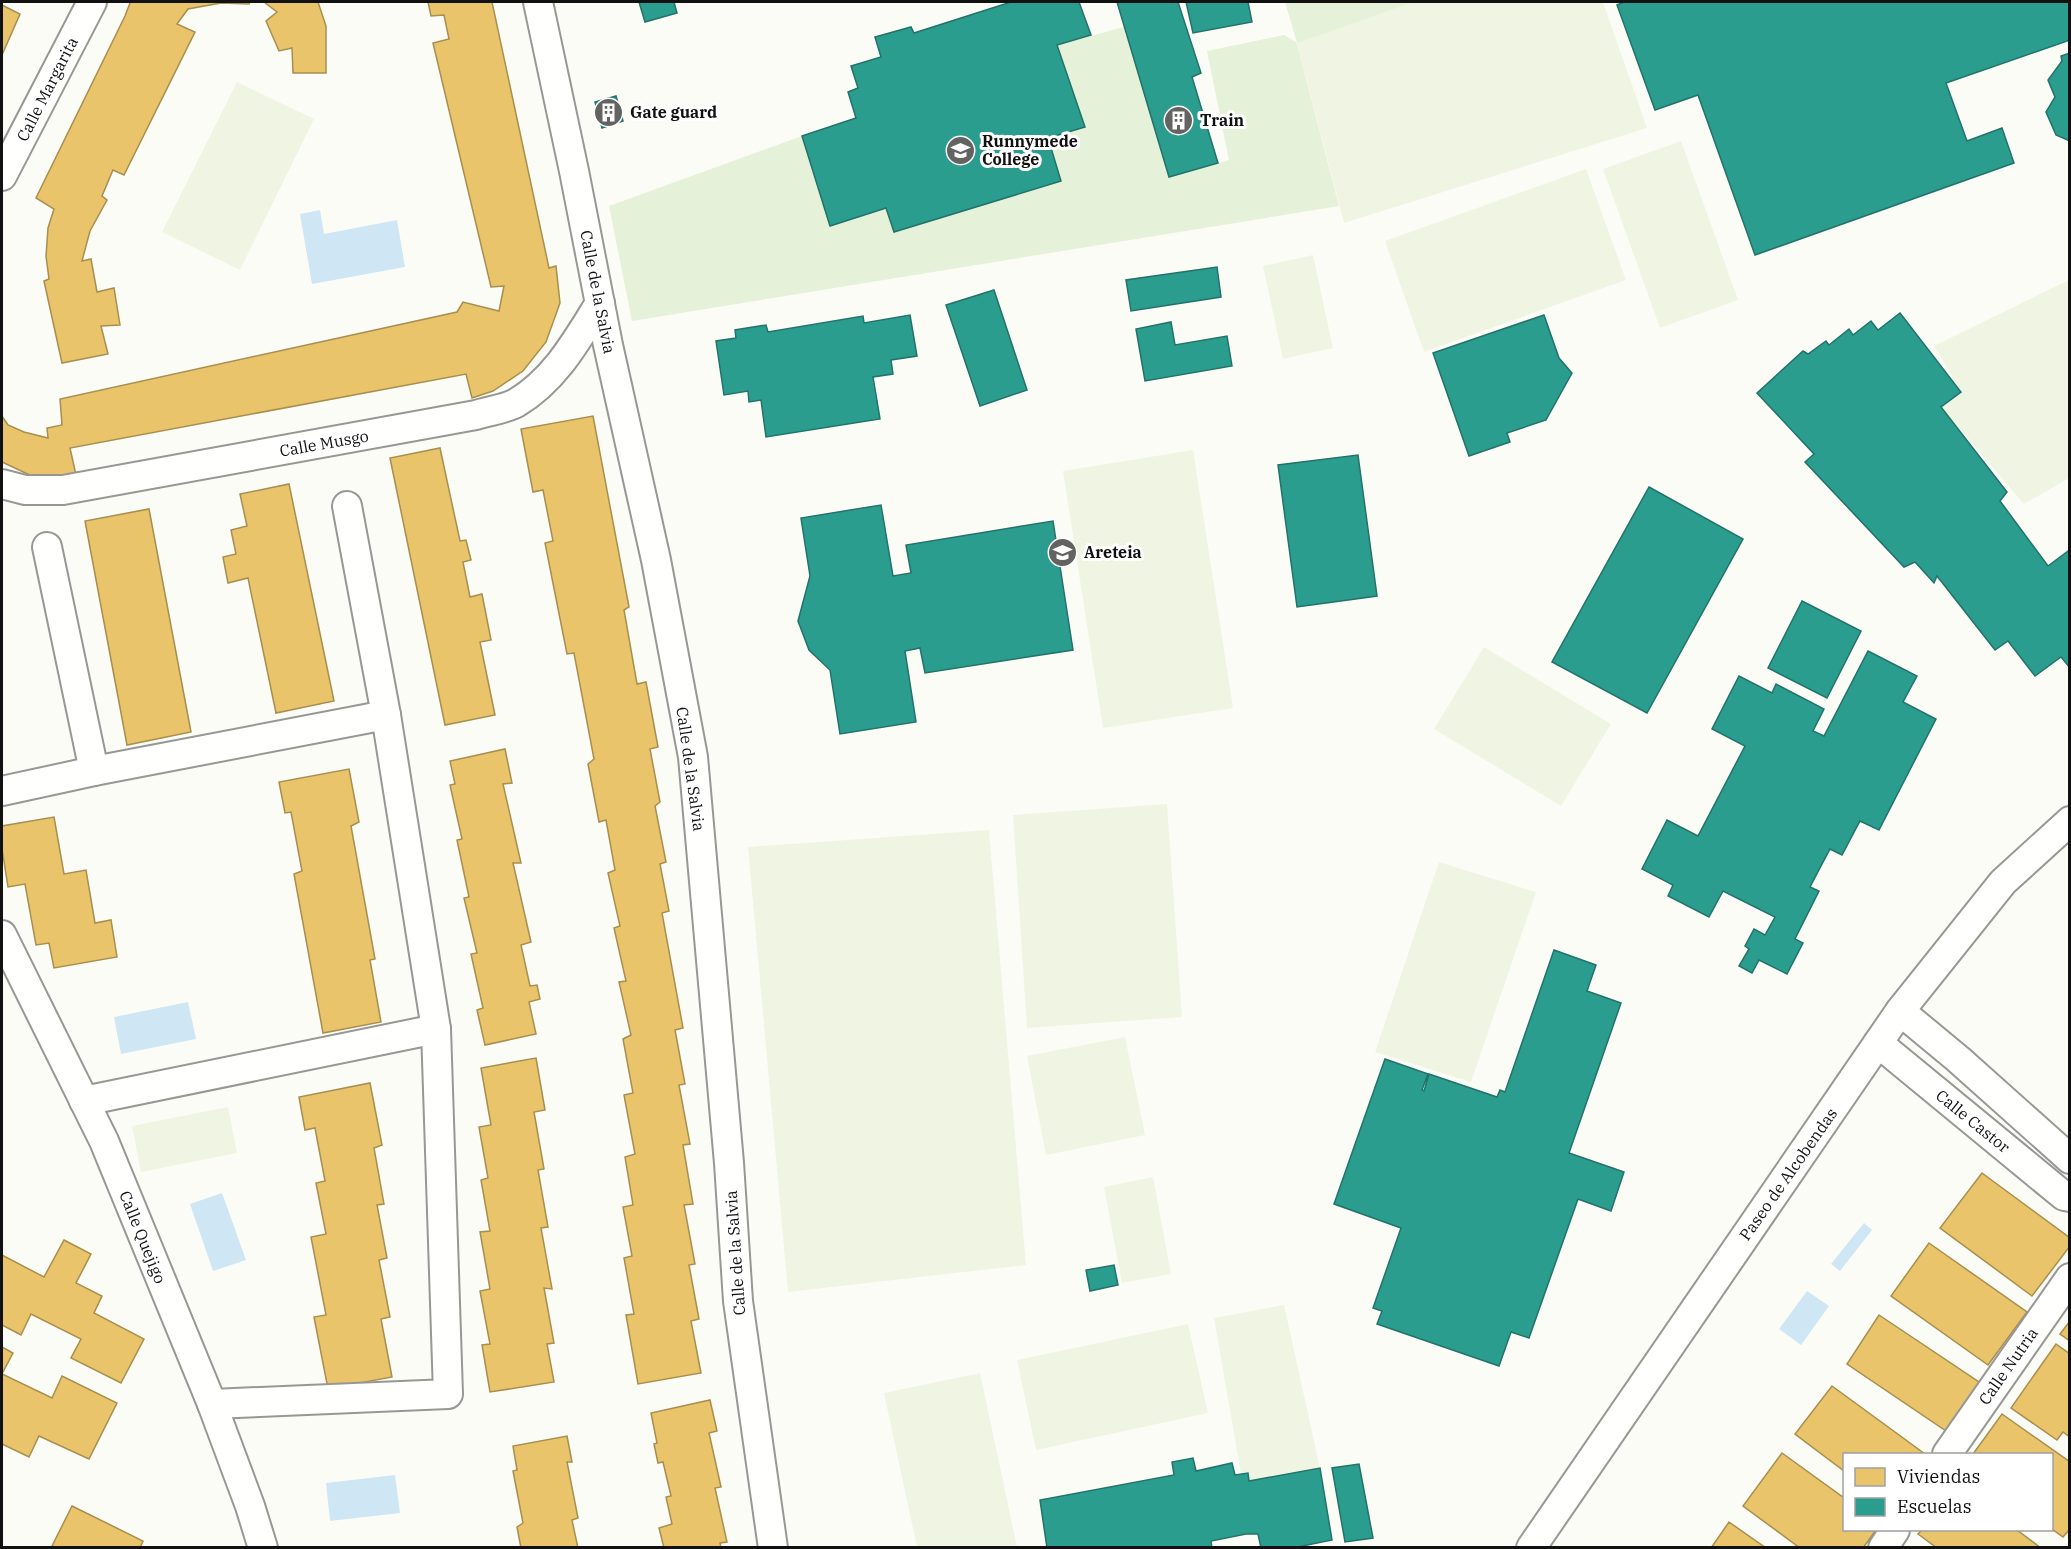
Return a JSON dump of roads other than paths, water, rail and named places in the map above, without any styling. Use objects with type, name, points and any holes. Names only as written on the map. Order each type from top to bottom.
[{"type":"street","name":"Calle Margarita","points":[[2,177],[92,2]]},
{"type":"street","name":"Calle de la Salvia","points":[[538,2],[656,561],[693,758],[728,1151],[738,1301],[773,1548]]},
{"type":"street","name":"Calle Musgo","points":[[2,484],[25,490],[63,490],[476,415],[515,404],[539,386],[570,352],[600,303]]},
{"type":"street","points":[[212,1404],[448,1394],[436,1029],[386,715],[347,506]]},
{"type":"street","points":[[47,548],[94,771]]},
{"type":"street","points":[[2,791],[386,715]]},
{"type":"street","name":"Paseo de Alcobendas","points":[[1531,1548],[1900,1011],[2003,882],[2070,822]]},
{"type":"street","name":"Calle Quejigo","points":[[2,935],[104,1141],[212,1404],[263,1548]]},
{"type":"street","name":"Calle Castor","points":[[1900,1011],[1958,1059],[2070,1159]]},
{"type":"street","points":[[84,1101],[436,1029]]},
{"type":"street","name":"Calle Castor","points":[[1878,1043],[2064,1196],[2070,1197]]},
{"type":"street","name":"Calle Nutria","points":[[1948,1453],[2070,1278]]},
{"type":"street","points":[[1883,1548],[1894,1531]]},
{"type":"water","points":[[320,210],[324,234],[397,220],[405,267],[312,284],[300,214]]},
{"type":"water","points":[[188,1002],[196,1039],[121,1054],[114,1017]]},
{"type":"water","points":[[222,1193],[246,1260],[213,1271],[190,1204]]},
{"type":"water","points":[[1864,1223],[1872,1230],[1840,1271],[1831,1264]]},
{"type":"water","points":[[1807,1291],[1829,1306],[1801,1345],[1779,1329]]},
{"type":"water","points":[[395,1475],[400,1513],[330,1521],[326,1483]]},
{"type":"place","name":"Gate guard","points":[[609,112]]},
{"type":"place","name":"Train","points":[[1179,120]]},
{"type":"place","name":"Runnymede College","points":[[961,150]]},
{"type":"place","name":"Areteia","points":[[1063,552]]}]
